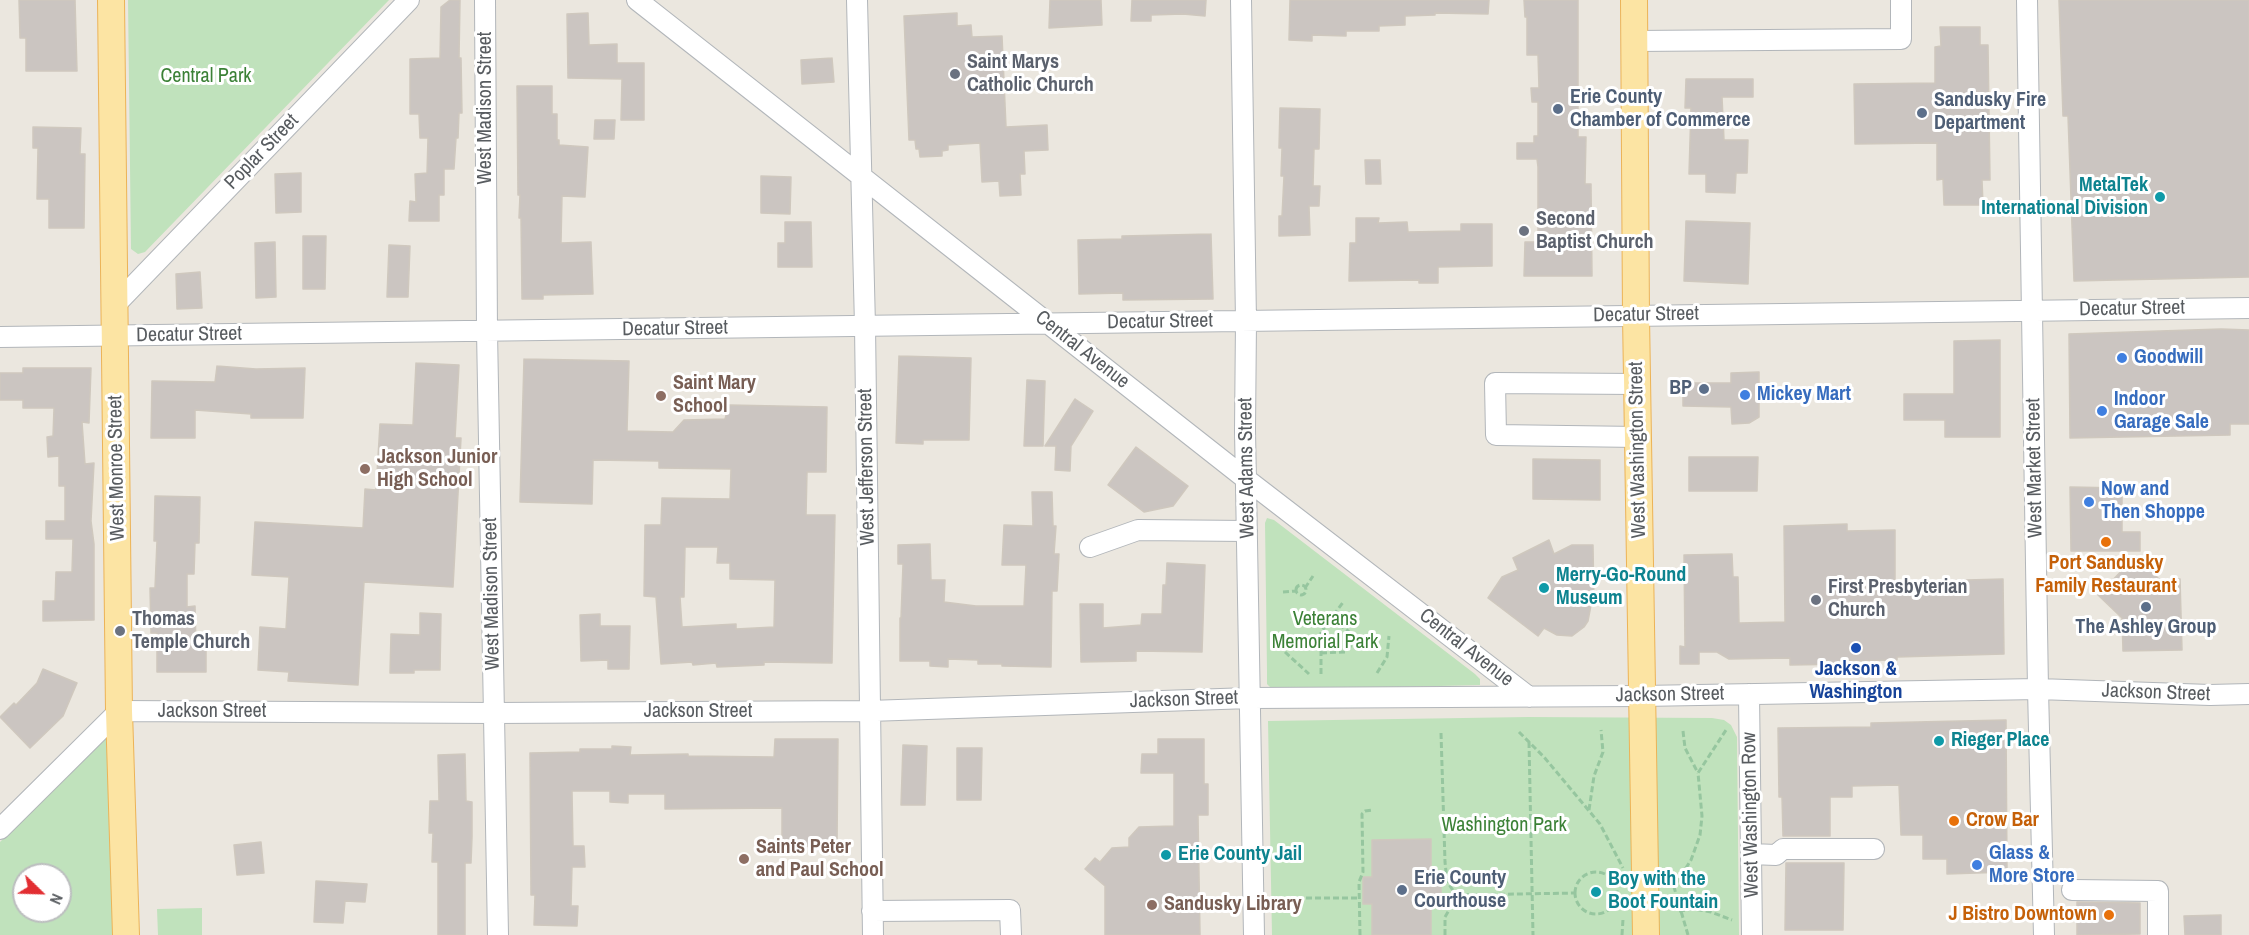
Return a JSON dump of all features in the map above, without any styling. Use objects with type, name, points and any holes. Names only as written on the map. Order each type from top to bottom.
[{"type":"main road","name":"West Monroe Street","points":[[111,0],[119,711],[126,935]]},
{"type":"main road","name":"West Washington Street","points":[[1634,0],[1636,316],[1646,935]]},
{"type":"street","name":"Poplar Street","points":[[115,305],[409,0]]},
{"type":"street","name":"West Madison Street","points":[[485,0],[487,331],[498,935]]},
{"type":"street","name":"Central Avenue","points":[[637,0],[1246,479],[1529,697]]},
{"type":"street","name":"West Jefferson Street","points":[[857,0],[865,326],[873,935]]},
{"type":"street","name":"West Adams Street","points":[[1240,0],[1254,935]]},
{"type":"street","points":[[1634,41],[1901,39],[1901,0]]},
{"type":"street","name":"West Market Street","points":[[2027,0],[2044,935]]},
{"type":"street","name":"Decatur Street","points":[[0,337],[2249,308]]},
{"type":"street","points":[[1637,384],[1495,383],[1496,435],[1638,437]]},
{"type":"street","points":[[1090,547],[1138,530],[1247,531]]},
{"type":"street","name":"Jackson Street","points":[[119,711],[494,713],[869,711],[1250,698],[1642,696],[2038,689],[2210,695],[2249,694]]},
{"type":"street","name":"West Washington Row","points":[[1749,694],[1752,935]]},
{"type":"street","points":[[3,821],[119,711]]},
{"type":"street","points":[[1751,854],[1776,855],[1783,849],[1874,854]]},
{"type":"street","points":[[2072,890],[2158,891],[2158,935]]},
{"type":"street","points":[[872,910],[1010,910],[1011,935]]},
{"type":"path","points":[[1283,592],[1296,591],[1300,595],[1304,594],[1312,576]]},
{"type":"path","points":[[1322,674],[1321,632],[1329,618],[1344,601]]},
{"type":"path","points":[[1321,653],[1344,652],[1350,647],[1352,641],[1352,634],[1329,618]]},
{"type":"path","points":[[1377,673],[1387,657],[1389,636]]},
{"type":"path","points":[[1285,652],[1309,674]]},
{"type":"path","points":[[1589,811],[1594,776],[1603,752],[1601,730]]},
{"type":"path","points":[[1698,772],[1726,730]]},
{"type":"path","points":[[1683,731],[1684,748],[1698,772],[1702,816],[1700,835],[1691,860],[1674,887],[1679,911],[1688,935]]},
{"type":"path","points":[[1519,732],[1544,757],[1606,833],[1618,855],[1623,871]]},
{"type":"path","points":[[1441,733],[1445,862],[1447,881],[1458,895]]},
{"type":"path","points":[[1529,741],[1533,935]]},
{"type":"path","points":[[1360,935],[1359,882],[1363,872],[1362,814],[1372,810]]},
{"type":"path","points":[[1598,872],[1605,874],[1615,883],[1616,898],[1610,909],[1604,913],[1590,913],[1580,906],[1575,893],[1580,880],[1598,872]]},
{"type":"path","points":[[1458,895],[1575,893]]},
{"type":"path","points":[[1445,935],[1445,917],[1458,895]]},
{"type":"path","points":[[1288,898],[1359,898]]},
{"type":"path","points":[[1616,898],[1620,901],[1623,910],[1622,935]]},
{"type":"path","points":[[1623,910],[1626,905]]},
{"type":"path","points":[[1679,911],[1694,909],[1711,912],[1732,921]]},
{"type":"green space","name":"Central Park","points":[[128,0],[389,0],[145,252],[138,254],[131,249]]},
{"type":"green space","name":"Veterans Memorial Park","points":[[1267,518],[1274,520],[1475,674],[1480,679],[1480,685],[1275,690],[1270,687],[1267,684],[1265,523]]},
{"type":"green space","name":"Washington Park","points":[[1528,717],[1712,718],[1724,720],[1731,725],[1737,737],[1739,935],[1272,935],[1268,721]]},
{"type":"green space","points":[[105,736],[113,738],[115,935],[0,935],[0,842]]},
{"type":"green space","points":[[202,908],[202,935],[158,935],[157,909]]},
{"type":"building","points":[[19,0],[75,0],[77,71],[26,71],[26,38],[20,38]]},
{"type":"building","points":[[450,0],[460,0],[459,58],[461,58],[462,113],[459,113],[454,169],[444,169],[444,195],[439,195],[439,221],[409,221],[410,201],[416,202],[415,174],[427,173],[428,138],[420,138],[419,114],[410,114],[410,59],[440,58],[441,7]]},
{"type":"building","points":[[1050,0],[1101,0],[1102,25],[1049,28]]},
{"type":"building","points":[[1132,0],[1206,0],[1205,16],[1151,15],[1151,21],[1131,21]]},
{"type":"building","points":[[1290,0],[1489,0],[1488,14],[1435,13],[1435,15],[1405,16],[1405,25],[1379,26],[1379,31],[1346,31],[1346,36],[1312,35],[1312,41],[1289,40]]},
{"type":"building","points":[[1524,0],[1578,0],[1578,137],[1586,137],[1585,184],[1591,184],[1592,276],[1524,276],[1525,242],[1538,242],[1538,167],[1537,159],[1517,159],[1517,143],[1534,143],[1534,136],[1538,136],[1538,102],[1532,102],[1531,88],[1539,88],[1538,55],[1527,55],[1527,17],[1525,17]]},
{"type":"building","name":"MetalTek International Division","points":[[2059,0],[2249,0],[2249,277],[2074,281],[2068,116],[2063,116]]},
{"type":"building","points":[[588,13],[589,45],[617,44],[617,63],[644,63],[644,120],[621,120],[622,79],[568,78],[567,14]]},
{"type":"building","name":"Saint Marys Catholic Church","points":[[957,13],[957,26],[971,25],[972,37],[1002,36],[1006,127],[1047,125],[1048,150],[1024,151],[1025,174],[1020,174],[1021,195],[1000,196],[999,181],[982,182],[980,143],[948,145],[948,150],[942,151],[942,156],[920,157],[915,140],[909,140],[904,16]]},
{"type":"building","name":"Sandusky Fire Department","points":[[1940,27],[1980,27],[1980,45],[1988,45],[1990,180],[1982,180],[1983,205],[1944,205],[1943,179],[1937,180],[1937,143],[1855,144],[1854,84],[1935,83],[1935,47],[1941,46]]},
{"type":"building","points":[[832,58],[834,82],[802,84],[801,60]]},
{"type":"building","points":[[1686,79],[1753,79],[1753,97],[1722,97],[1724,140],[1748,140],[1747,173],[1736,173],[1735,193],[1706,192],[1706,174],[1689,174],[1691,108],[1685,108]]},
{"type":"building","points":[[517,86],[552,86],[552,114],[557,114],[559,145],[588,147],[585,197],[562,196],[561,243],[591,242],[593,294],[543,295],[543,299],[522,299]]},
{"type":"building","points":[[1280,108],[1320,109],[1319,149],[1314,149],[1313,186],[1320,186],[1319,206],[1309,206],[1310,235],[1279,236],[1284,176],[1281,176],[1282,148],[1279,148]]},
{"type":"building","points":[[595,120],[615,120],[614,139],[594,139]]},
{"type":"building","points":[[33,127],[81,128],[80,154],[85,154],[84,228],[49,228],[49,199],[37,199],[38,148],[33,148]]},
{"type":"building","points":[[1365,160],[1380,160],[1381,184],[1366,184]]},
{"type":"building","points":[[301,173],[301,212],[276,213],[275,174]]},
{"type":"building","points":[[761,176],[791,177],[790,214],[761,213]]},
{"type":"building","points":[[1356,218],[1379,218],[1378,223],[1407,222],[1408,232],[1461,231],[1461,224],[1492,224],[1492,266],[1438,267],[1438,283],[1419,283],[1419,280],[1349,281],[1350,243],[1356,243]]},
{"type":"building","points":[[1686,221],[1750,223],[1748,284],[1684,281]]},
{"type":"building","points":[[785,222],[811,222],[812,267],[778,267],[778,243],[785,243]]},
{"type":"building","points":[[1211,234],[1213,299],[1123,300],[1123,293],[1079,294],[1078,240],[1122,239],[1122,236]]},
{"type":"building","points":[[303,236],[326,236],[325,289],[303,289]]},
{"type":"building","points":[[275,242],[276,297],[256,298],[255,243]]},
{"type":"building","points":[[389,245],[410,246],[408,297],[387,297]]},
{"type":"building","points":[[200,272],[202,308],[177,309],[176,274]]},
{"type":"building","points":[[2249,330],[2249,424],[2230,424],[2230,435],[2070,438],[2069,334]]},
{"type":"building","points":[[2000,340],[2000,437],[1945,437],[1945,420],[1904,420],[1904,394],[1954,394],[1954,341]]},
{"type":"building","points":[[899,356],[971,358],[969,440],[923,440],[923,444],[896,443]]},
{"type":"building","points":[[524,359],[629,361],[627,431],[673,432],[684,420],[725,419],[729,405],[827,407],[826,472],[807,472],[806,515],[835,515],[832,663],[764,662],[764,665],[717,667],[716,663],[661,664],[656,597],[644,596],[645,525],[661,525],[662,498],[730,499],[731,469],[659,468],[659,461],[593,460],[592,504],[520,502]],"holes":[[[685,547],[718,547],[717,563],[730,563],[730,579],[775,580],[774,627],[736,629],[736,624],[682,627],[680,597],[684,597]]]},
{"type":"building","points":[[416,363],[459,365],[455,438],[461,438],[453,587],[364,582],[358,685],[288,681],[289,672],[258,670],[260,627],[286,629],[289,577],[252,575],[255,522],[363,528],[365,489],[376,490],[380,424],[413,425]]},
{"type":"building","points":[[217,366],[256,369],[305,368],[303,418],[251,418],[251,414],[195,410],[195,438],[151,438],[152,381],[215,382]]},
{"type":"building","points":[[23,368],[91,368],[89,423],[82,422],[85,464],[94,463],[91,521],[94,544],[94,620],[43,621],[43,601],[55,601],[56,572],[72,572],[73,539],[46,539],[46,521],[65,521],[65,486],[59,486],[59,456],[48,457],[47,437],[53,436],[54,408],[23,408],[23,400],[0,400],[0,373],[23,373]]},
{"type":"building","points":[[1759,372],[1759,417],[1749,423],[1732,424],[1731,407],[1683,406],[1683,383],[1731,383],[1731,373]]},
{"type":"building","points":[[1027,380],[1045,381],[1043,446],[1024,446]]},
{"type":"building","points":[[1075,399],[1093,411],[1071,446],[1070,471],[1055,470],[1056,446],[1045,446]]},
{"type":"building","points":[[1136,447],[1188,486],[1173,506],[1144,512],[1108,485]]},
{"type":"building","points":[[1689,457],[1758,457],[1757,491],[1689,491]]},
{"type":"building","points":[[1533,459],[1600,460],[1600,500],[1533,499]]},
{"type":"building","points":[[2070,487],[2122,488],[2122,532],[2140,532],[2140,551],[2071,551]]},
{"type":"building","points":[[1032,492],[1052,492],[1053,526],[1056,526],[1054,554],[1059,554],[1057,591],[1052,591],[1051,667],[978,664],[978,660],[948,659],[948,667],[930,666],[930,661],[900,661],[903,564],[898,564],[898,545],[930,544],[931,580],[945,580],[944,602],[976,606],[1024,606],[1026,565],[1002,565],[1004,525],[1033,526]]},
{"type":"building","points":[[155,496],[200,497],[199,543],[195,543],[194,574],[187,574],[187,607],[195,606],[196,648],[206,648],[206,672],[157,672],[157,633],[151,633],[150,588],[155,588],[157,541],[154,541]]},
{"type":"building","points":[[1847,524],[1847,531],[1895,530],[1895,582],[2003,579],[2004,654],[1897,657],[1897,660],[1849,661],[1849,664],[1790,665],[1790,658],[1729,659],[1717,652],[1699,652],[1699,664],[1680,664],[1680,646],[1685,647],[1684,555],[1732,554],[1733,577],[1738,577],[1739,623],[1785,622],[1784,526]]},
{"type":"building","name":"Merry-Go-Round Museum","points":[[1549,540],[1554,554],[1572,545],[1593,545],[1594,605],[1591,605],[1588,621],[1584,627],[1572,636],[1557,635],[1544,628],[1538,636],[1488,598],[1502,577],[1518,570],[1513,558]]},
{"type":"building","name":"The Ashley Group","points":[[2136,556],[2160,580],[2180,579],[2182,650],[2123,651],[2122,618],[2098,595]]},
{"type":"building","points":[[1167,563],[1205,565],[1202,652],[1136,651],[1136,661],[1081,662],[1080,604],[1103,604],[1103,628],[1141,625],[1142,614],[1162,614],[1163,585],[1166,585]]},
{"type":"building","points":[[420,613],[441,614],[440,670],[390,673],[391,634],[420,635]]},
{"type":"building","points":[[600,614],[600,626],[630,626],[629,669],[608,669],[608,660],[581,661],[580,615]]},
{"type":"building","points":[[43,669],[77,683],[63,716],[30,748],[0,717],[14,703],[16,705],[37,683]]},
{"type":"building","points":[[2006,720],[2007,872],[1947,874],[1947,859],[1923,859],[1923,835],[1901,835],[1899,785],[1852,786],[1852,797],[1830,797],[1830,836],[1783,836],[1782,797],[1779,797],[1778,728],[1871,727],[1871,723]]},
{"type":"building","points":[[775,739],[838,739],[837,846],[782,846],[782,808],[665,809],[665,794],[628,794],[628,803],[610,802],[610,791],[572,791],[573,846],[584,846],[585,867],[572,867],[571,906],[578,906],[577,926],[534,925],[535,895],[531,895],[530,753],[580,752],[580,749],[612,749],[612,746],[631,747],[630,755],[688,754],[688,756],[774,757]]},
{"type":"building","points":[[1158,739],[1204,739],[1204,784],[1208,784],[1208,815],[1198,815],[1200,935],[1105,935],[1105,886],[1085,869],[1095,858],[1100,862],[1112,848],[1129,847],[1129,838],[1139,827],[1174,826],[1174,773],[1141,773],[1142,754],[1158,754]]},
{"type":"building","points":[[903,745],[927,746],[925,805],[901,805]]},
{"type":"building","points":[[957,748],[982,748],[981,800],[957,800]]},
{"type":"building","points":[[465,754],[466,801],[472,802],[472,837],[471,863],[465,863],[465,935],[438,935],[438,862],[432,862],[433,833],[429,833],[430,801],[439,801],[438,755]]},
{"type":"building","name":"Erie County Courthouse","points":[[1431,839],[1431,875],[1441,875],[1441,902],[1431,902],[1431,935],[1372,935],[1372,904],[1363,904],[1363,877],[1372,877],[1372,840]]},
{"type":"building","points":[[261,842],[264,873],[237,875],[234,845]]},
{"type":"building","points":[[1786,863],[1844,863],[1843,930],[1785,930]]},
{"type":"building","points":[[316,881],[367,884],[365,902],[345,901],[343,923],[314,922]]},
{"type":"building","name":"J Bistro Downtown","points":[[2077,902],[2140,903],[2140,934],[2077,935]]},
{"type":"building","points":[[2221,915],[2221,935],[2185,935],[2184,916]]},
{"type":"place","name":"Saint Marys Catholic Church","points":[[955,74]]},
{"type":"place","name":"Erie County Chamber of Commerce","points":[[1558,109]]},
{"type":"place","name":"Sandusky Fire Department","points":[[1922,113]]},
{"type":"place","name":"MetalTek International Division","points":[[2160,197]]},
{"type":"place","name":"Second Baptist Church","points":[[1524,231]]},
{"type":"place","name":"Goodwill","points":[[2122,358]]},
{"type":"place","name":"BP","points":[[1704,389]]},
{"type":"place","name":"Mickey Mart","points":[[1745,395]]},
{"type":"place","name":"Saint Mary School","points":[[661,396]]},
{"type":"place","name":"Indoor Garage Sale","points":[[2102,411]]},
{"type":"place","name":"Jackson Junior High School","points":[[365,469]]},
{"type":"place","name":"Now and Then Shoppe","points":[[2089,502]]},
{"type":"place","name":"Port Sandusky Family Restaurant","points":[[2106,542]]},
{"type":"place","name":"Merry-Go-Round Museum","points":[[1544,588]]},
{"type":"place","name":"First Presbyterian Church","points":[[1816,600]]},
{"type":"place","name":"The Ashley Group","points":[[2146,607]]},
{"type":"place","name":"Thomas Temple Church","points":[[120,631]]},
{"type":"place","name":"Jackson & Washington","points":[[1856,648]]},
{"type":"place","name":"Rieger Place","points":[[1939,741]]},
{"type":"place","name":"Crow Bar","points":[[1954,821]]},
{"type":"place","name":"Erie County Jail","points":[[1166,855]]},
{"type":"place","name":"Saints Peter and Paul School","points":[[744,859]]},
{"type":"place","name":"Glass & More Store","points":[[1977,865]]},
{"type":"place","name":"Erie County Courthouse","points":[[1402,890]]},
{"type":"place","name":"Boy with the Boot Fountain","points":[[1596,892]]},
{"type":"place","name":"Sandusky Library","points":[[1152,905]]},
{"type":"place","name":"J Bistro Downtown","points":[[2109,915]]}]
